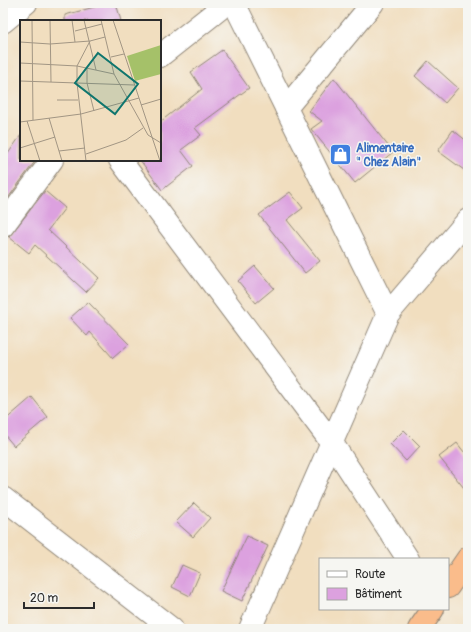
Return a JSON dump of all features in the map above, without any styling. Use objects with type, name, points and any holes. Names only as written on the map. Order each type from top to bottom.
[{"type":"highway","points":[[449,586],[468,558]]},
{"type":"highway","points":[[419,629],[432,610]]},
{"type":"street","points":[[161,55],[227,3]]},
{"type":"street","points":[[234,3],[388,314]]},
{"type":"street","points":[[286,108],[373,3]]},
{"type":"street","points":[[3,226],[51,161]]},
{"type":"street","points":[[121,161],[332,443],[407,558]]},
{"type":"street","points":[[250,629],[388,314],[468,220]]},
{"type":"street","points":[[3,498],[172,629]]},
{"type":"building","points":[[109,3],[116,3],[121,20],[65,20],[65,15]]},
{"type":"building","points":[[222,50],[249,88],[195,128],[201,135],[181,150],[193,166],[162,190],[141,161],[161,161],[161,121],[202,89],[191,72]]},
{"type":"building","points":[[428,61],[458,88],[445,103],[415,76]]},
{"type":"building","points":[[334,78],[393,152],[355,183],[311,129],[322,121],[309,111]]},
{"type":"building","points":[[453,130],[468,142],[468,173],[438,151]]},
{"type":"building","points":[[20,136],[20,161],[35,161],[3,205],[3,161]]},
{"type":"building","points":[[45,191],[65,208],[48,230],[99,278],[86,292],[35,245],[29,253],[9,237]]},
{"type":"building","points":[[290,192],[303,208],[287,220],[320,261],[305,273],[259,215]]},
{"type":"building","points":[[255,266],[274,288],[256,303],[238,281]]},
{"type":"building","points":[[88,302],[129,344],[113,358],[90,332],[87,336],[70,318]]},
{"type":"building","points":[[32,397],[48,417],[14,446],[3,433],[3,422]]},
{"type":"building","points":[[404,430],[420,446],[406,461],[390,444]]},
{"type":"building","points":[[457,443],[468,457],[468,493],[439,457]]},
{"type":"building","points":[[194,503],[210,518],[193,537],[176,522]]},
{"type":"building","points":[[247,536],[268,546],[242,601],[221,591]]},
{"type":"building","points":[[182,565],[200,573],[190,596],[172,587]]},
{"type":"place","name":"Alimentaire \" Chez Alain\"","points":[[341,155]]}]
